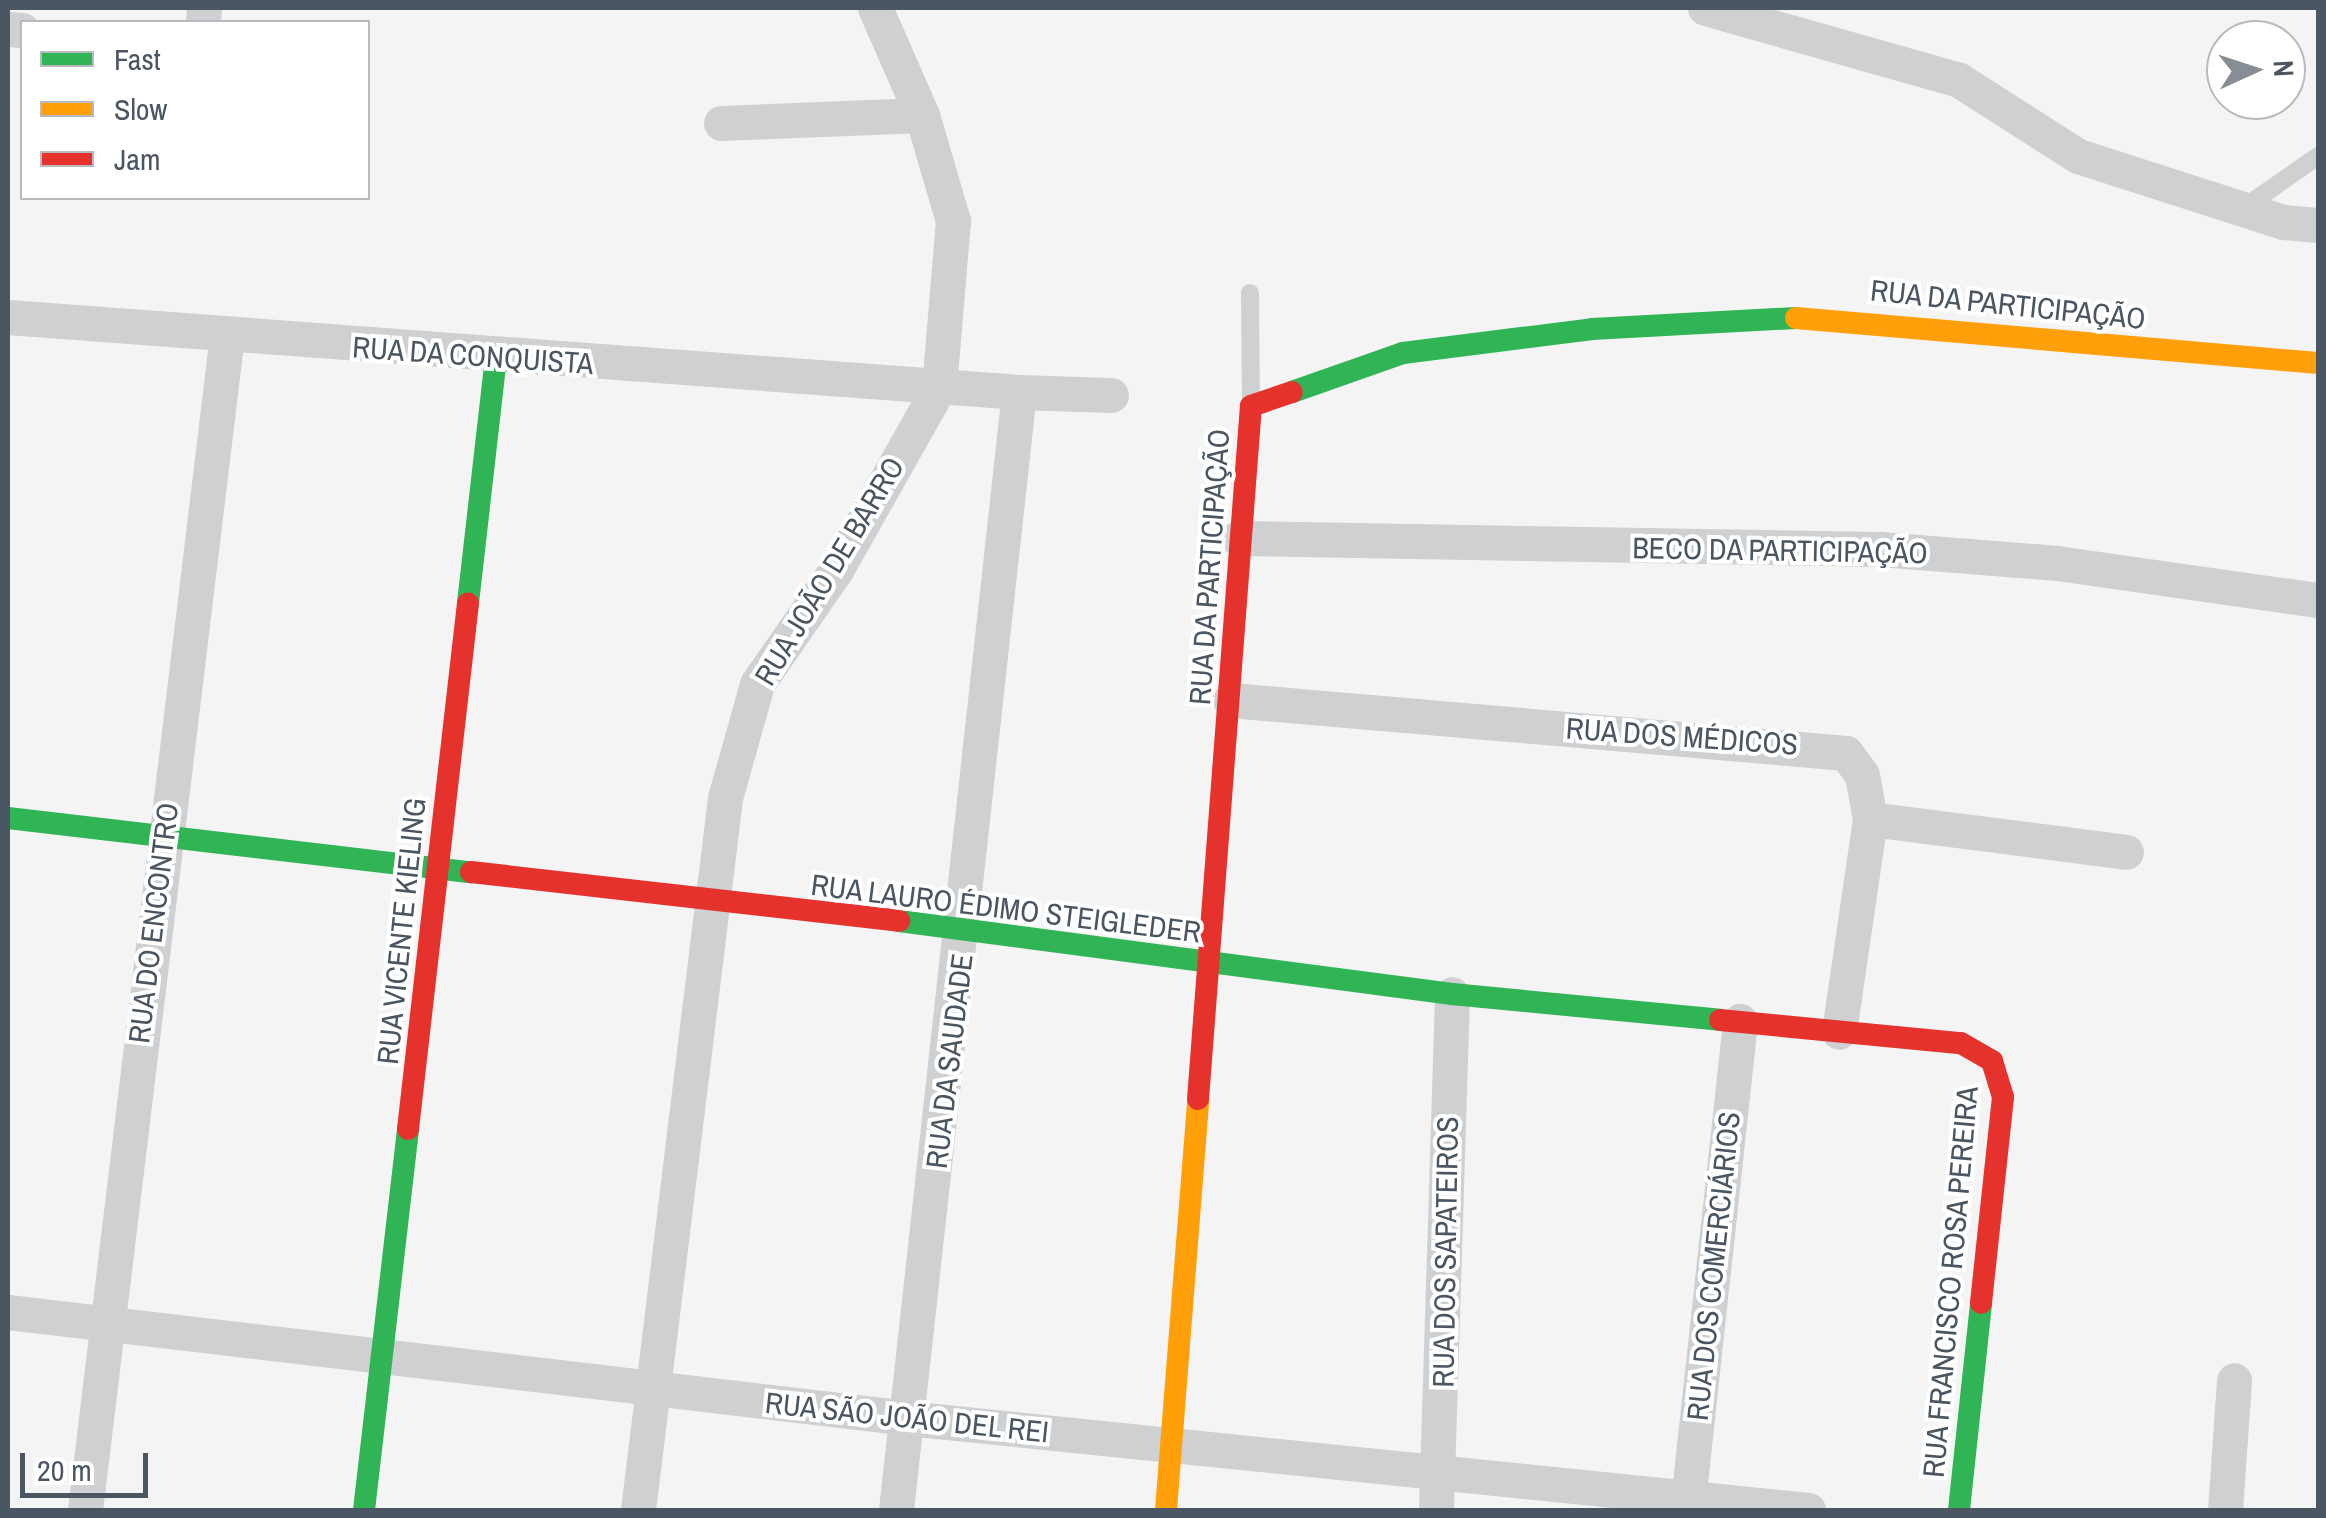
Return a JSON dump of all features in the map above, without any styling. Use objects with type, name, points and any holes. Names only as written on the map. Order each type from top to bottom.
[{"type":"street","name":"RUA JOÃO DE BARRO","points":[[638,1510],[724,798],[758,684],[836,570],[940,387],[952,222],[922,115],[875,8]]},
{"type":"street","points":[[1706,8],[1959,80],[2078,156],[2241,210],[2318,225]]},
{"type":"street","points":[[721,123],[922,115]]},
{"type":"street","name":"RUA DA PARTICIPAÇÃO","points":[[1166,1510],[1212,965],[1238,538],[1251,406],[1404,353],[1592,328],[1830,316],[2318,362]]},
{"type":"street","name":"RUA DA CONQUISTA","points":[[8,317],[496,358],[940,387]]},
{"type":"street","name":"RUA DO ENCONTRO","points":[[85,1510],[163,838],[228,335]]},
{"type":"street","name":"RUA VICENTE KIELING","points":[[364,1510],[496,358]]},
{"type":"street","points":[[940,387],[1111,395]]},
{"type":"street","name":"RUA DA SAUDADE","points":[[896,1510],[964,929],[1020,392]]},
{"type":"street","name":"BECO DA PARTICIPAÇÃO","points":[[1238,538],[1880,550],[2057,563],[2318,600]]},
{"type":"street","name":"RUA DOS MÉDICOS","points":[[1230,700],[1818,746],[1846,754],[1862,775],[1870,819],[1839,1032]]},
{"type":"street","name":"RUA LAURO ÉDIMO STEIGLEDER","points":[[8,818],[438,866],[713,904],[964,929],[1452,994],[1961,1043],[1992,1062]]},
{"type":"street","points":[[1870,819],[2126,852]]},
{"type":"street","name":"RUA DOS SAPATEIROS","points":[[1436,1510],[1452,994]]},
{"type":"street","name":"RUA DOS COMERCIÁRIOS","points":[[1687,1505],[1740,1021]]},
{"type":"street","name":"RUA FRANCISCO ROSA PEREIRA","points":[[1959,1510],[2003,1096],[1992,1062]]},
{"type":"street","name":"RUA SÃO JOÃO DEL REI","points":[[8,1312],[651,1389],[1687,1505],[1808,1510]]},
{"type":"street","points":[[2224,1510],[2234,1380]]},
{"type":"lane","points":[[2241,210],[2318,156]]},
{"type":"lane","points":[[1250,294],[1251,406]]},
{"type":"traffic: fast","points":[[1292,392],[1403,353],[1592,329],[1796,318]]},
{"type":"traffic: fast","points":[[468,603],[496,358]]},
{"type":"traffic: fast","points":[[8,818],[471,872]]},
{"type":"traffic: fast","points":[[899,921],[1452,994],[1720,1020]]},
{"type":"traffic: fast","points":[[364,1510],[408,1129]]},
{"type":"traffic: fast","points":[[1959,1510],[1981,1303]]},
{"type":"traffic: slow","points":[[1796,318],[2318,363]]},
{"type":"traffic: slow","points":[[1166,1510],[1198,1099]]},
{"type":"traffic: jam","points":[[1198,1099],[1251,406],[1292,392]]},
{"type":"traffic: jam","points":[[408,1129],[468,603]]},
{"type":"traffic: jam","points":[[471,872],[899,921]]},
{"type":"traffic: jam","points":[[1720,1020],[1961,1043],[1992,1061],[2003,1097],[1981,1303]]}]
